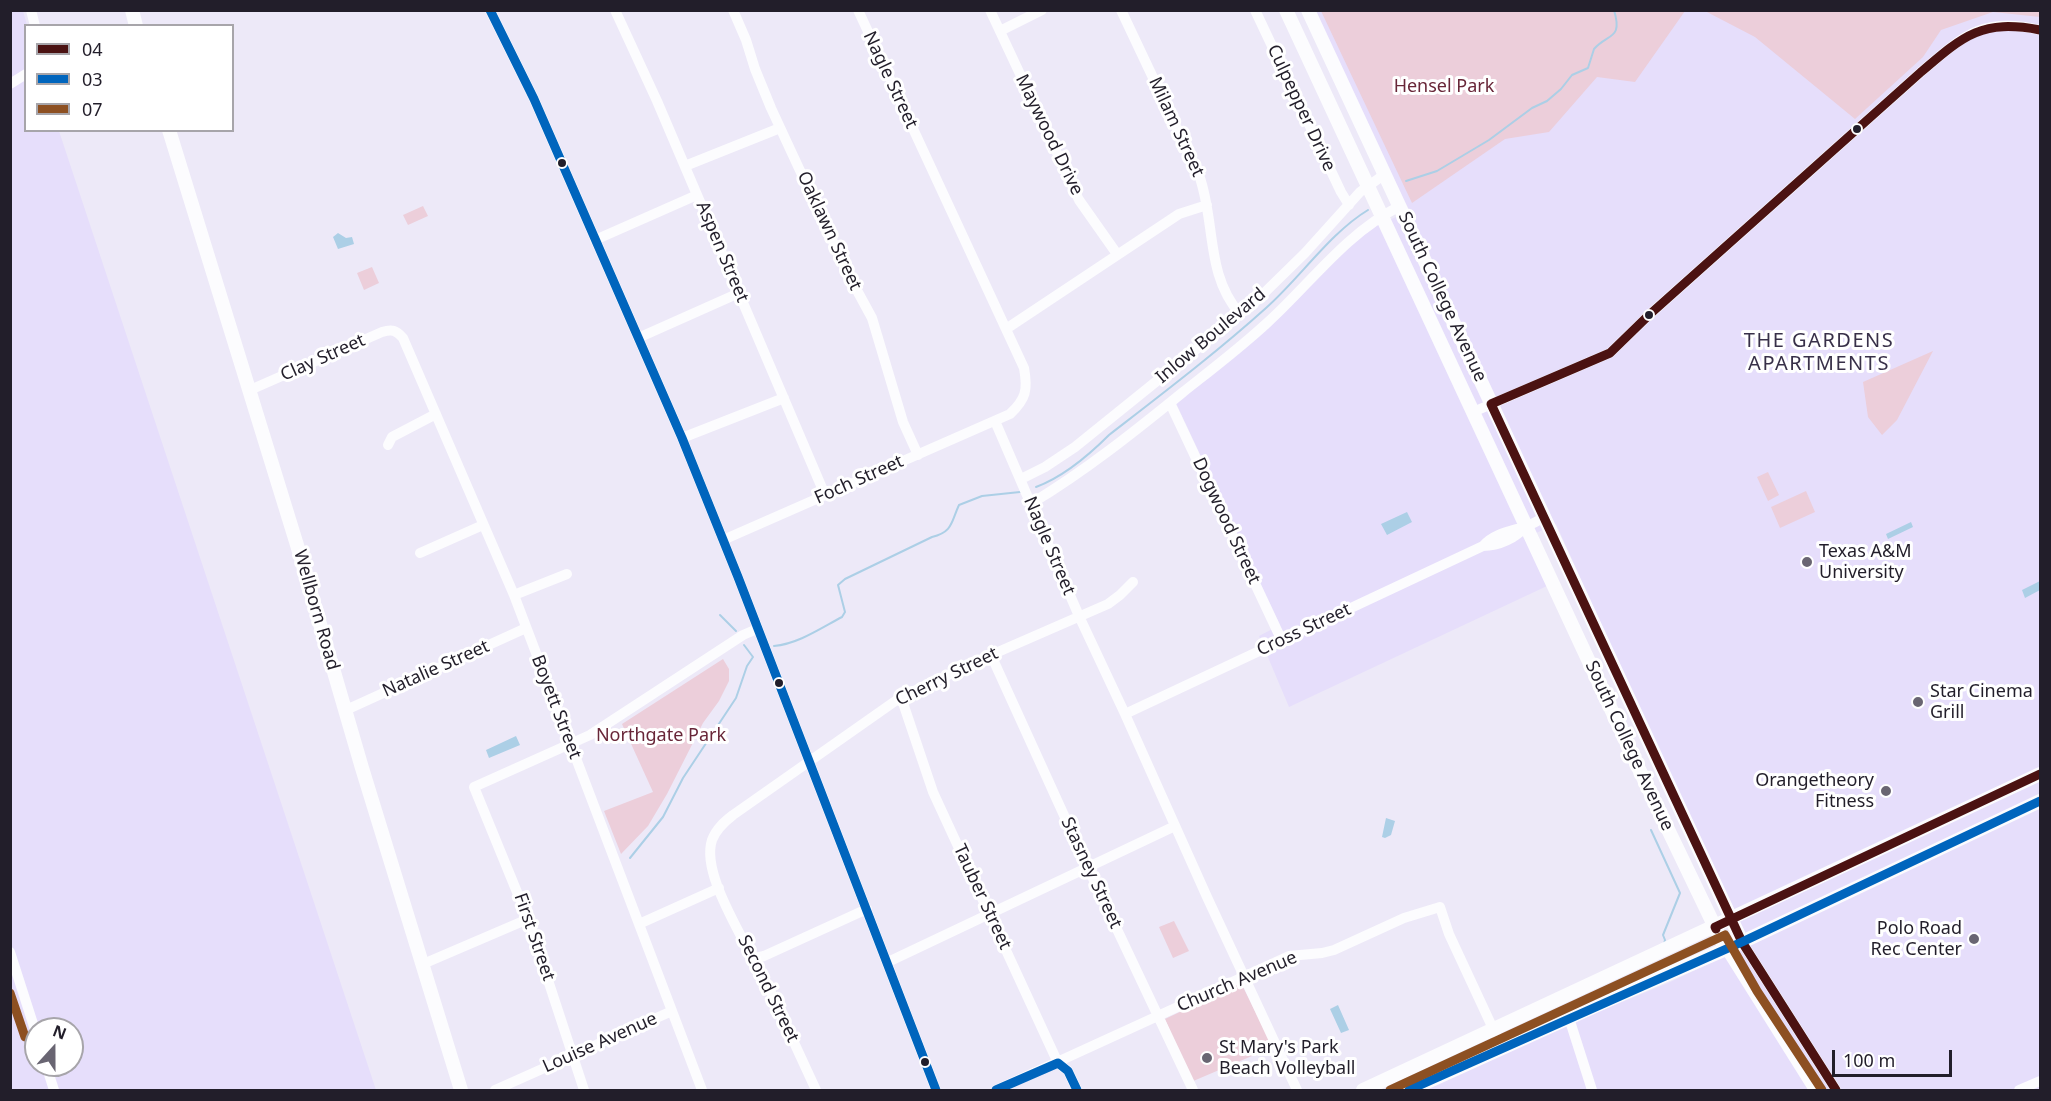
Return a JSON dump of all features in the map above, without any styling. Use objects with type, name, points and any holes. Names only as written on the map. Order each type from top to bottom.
[{"type":"main road","name":"South College Avenue","points":[[1286,10],[1725,948]]},
{"type":"main road","name":"South College Avenue","points":[[1308,10],[1742,942]]},
{"type":"main road","name":"Wellborn Road","points":[[170,132],[250,390],[461,1090]]},
{"type":"main road","points":[[1427,312],[1445,303]]},
{"type":"main road","points":[[1611,707],[1629,698]]},
{"type":"main road","points":[[1363,1090],[2040,774]]},
{"type":"main road","points":[[1409,1090],[1742,942],[2040,801]]},
{"type":"street","points":[[490,10],[534,99],[682,438],[936,1090]]},
{"type":"street","name":"Aspen Street","points":[[615,10],[685,166],[825,495]]},
{"type":"street","name":"Oaklawn Street","points":[[733,10],[780,128],[847,272],[872,318],[903,422],[918,455]]},
{"type":"street","name":"Nagle Street","points":[[858,10],[1024,368],[1026,392],[1020,405],[1010,414],[995,421],[1079,616],[1206,897],[1297,1090]]},
{"type":"street","name":"Maywood Drive","points":[[990,10],[1079,200],[1117,254]]},
{"type":"street","points":[[1000,31],[1042,10]]},
{"type":"street","name":"Milam Street","points":[[1121,10],[1199,175],[1207,205],[1216,273],[1226,296],[1240,314]]},
{"type":"street","name":"Culpepper Drive","points":[[1255,10],[1349,205]]},
{"type":"street","points":[[1473,412],[1610,353],[1650,314],[1921,72],[1962,39],[1996,25],[2018,25],[2040,30]]},
{"type":"street","points":[[10,84],[24,75]]},
{"type":"street","points":[[685,166],[780,128]]},
{"type":"street","name":"Inlow Boulevard","points":[[1021,479],[1045,467],[1075,447],[1240,314],[1282,276],[1368,185],[1385,174]]},
{"type":"street","points":[[595,240],[697,195]]},
{"type":"street","points":[[1006,329],[1179,214],[1207,205]]},
{"type":"street","name":"Inlow Boulevard","points":[[1032,503],[1080,473],[1257,333],[1342,247],[1383,215],[1400,206]]},
{"type":"street","points":[[638,338],[739,293]]},
{"type":"street","name":"Clay Street","points":[[250,390],[382,332],[390,329],[397,330]]},
{"type":"street","name":"Boyett Street","points":[[397,330],[403,338],[514,595],[702,1090]]},
{"type":"street","points":[[682,438],[784,398]]},
{"type":"street","name":"Dogwood Street","points":[[1170,403],[1282,641]]},
{"type":"street","points":[[388,445],[392,437],[436,414]]},
{"type":"street","name":"Foch Street","points":[[723,540],[995,421]]},
{"type":"street","name":"Cross Street","points":[[1125,714],[1483,546],[1494,546],[1520,534],[1526,526],[1545,517]]},
{"type":"street","points":[[420,553],[483,525]]},
{"type":"street","points":[[514,595],[567,574]]},
{"type":"street","name":"Cherry Street","points":[[719,888],[710,851],[717,830],[733,815],[901,697],[1108,604],[1133,582]]},
{"type":"street","name":"Natalie Street","points":[[346,710],[526,628]]},
{"type":"street","points":[[570,744],[590,735],[743,635],[757,629]]},
{"type":"street","name":"Stasney Street","points":[[991,655],[1193,1090]]},
{"type":"street","name":"Tauber Street","points":[[901,697],[933,792],[1058,1063],[1068,1071],[1077,1090]]},
{"type":"street","name":"First Street","points":[[570,744],[474,787],[516,885],[574,1054],[584,1090]]},
{"type":"street","points":[[888,962],[1175,826]]},
{"type":"street","points":[[639,924],[719,888]]},
{"type":"street","name":"Second Street","points":[[719,888],[748,950],[755,958],[815,1089]]},
{"type":"street","name":"Church Avenue","points":[[996,1090],[1290,956],[1334,950],[1404,918],[1440,907],[1449,934],[1502,1048]]},
{"type":"street","points":[[755,958],[867,909]]},
{"type":"street","points":[[423,964],[528,919]]},
{"type":"street","points":[[1742,942],[1836,1090]]},
{"type":"street","points":[[1725,948],[1814,1090]]},
{"type":"street","points":[[10,952],[31,1017]]},
{"type":"street","name":"Louise Avenue","points":[[495,1090],[672,1011]]},
{"type":"street","points":[[1569,1018],[1592,1090]]},
{"type":"street","points":[[2019,1090],[2040,1081]]},
{"type":"shaded area","points":[[10,11],[23,11],[27,24],[24,24],[24,132],[59,132],[376,1090],[11,1090]]},
{"type":"shaded area","name":"Texas A&M University","points":[[1315,11],[2040,11],[2040,1090],[1420,1090],[1547,1033],[1668,983],[1750,944],[1702,847],[1556,524],[1525,538],[1547,586],[1289,707],[1259,636],[1280,625],[1176,403],[1351,244],[1376,226],[1407,212]]},
{"type":"green space","points":[[2040,10],[2040,17],[1993,12],[1941,30],[1923,57],[1855,119],[1755,37],[1705,11]]},
{"type":"green space","name":"Hensel Park","points":[[1321,11],[1685,11],[1635,82],[1597,77],[1549,132],[1505,139],[1412,203]]},
{"type":"green space","points":[[423,206],[428,216],[408,225],[403,215]]},
{"type":"green space","points":[[372,267],[379,283],[364,290],[357,273]]},
{"type":"green space","points":[[1933,351],[1897,420],[1882,435],[1868,417],[1863,382]]},
{"type":"green space","points":[[1768,472],[1779,495],[1768,501],[1757,477]]},
{"type":"green space","points":[[1806,491],[1815,512],[1780,528],[1771,507]]},
{"type":"green space","name":"Northgate Park","points":[[723,659],[729,669],[729,681],[719,701],[703,723],[648,826],[621,854],[604,811],[653,792],[622,724]]},
{"type":"green space","points":[[1174,921],[1189,951],[1173,958],[1159,927]]},
{"type":"green space","points":[[1241,983],[1273,1047],[1191,1082],[1165,1019]]},
{"type":"water","points":[[338,233],[346,238],[352,237],[354,244],[338,249],[333,237]]},
{"type":"water","points":[[1407,512],[1412,522],[1387,535],[1381,524]]},
{"type":"water","points":[[1911,522],[1913,527],[1888,539],[1886,534]]},
{"type":"water","points":[[2040,581],[2040,590],[2025,598],[2022,590]]},
{"type":"water","points":[[516,736],[520,745],[489,758],[486,750]]},
{"type":"water","points":[[1386,818],[1395,821],[1391,835],[1385,838],[1382,837]]},
{"type":"water","points":[[1338,1005],[1349,1030],[1341,1033],[1330,1009]]},
{"type":"waterway","points":[[1406,181],[1437,171],[1489,140],[1532,108],[1547,101],[1572,75],[1588,68],[1594,49],[1615,31],[1617,26],[1614,10]]},
{"type":"waterway","points":[[1036,487],[1056,478],[1075,465],[1109,435],[1228,341],[1279,296],[1328,243],[1368,210]]},
{"type":"waterway","points":[[774,646],[801,639],[842,617],[845,612],[838,585],[845,579],[944,532],[950,526],[959,505],[982,496],[1020,492]]},
{"type":"waterway","points":[[720,615],[736,631]]},
{"type":"waterway","points":[[630,858],[663,817],[683,778],[736,698],[747,666],[753,657],[744,645]]},
{"type":"waterway","points":[[1651,830],[1680,893],[1663,935],[1664,944]]},
{"type":"transit line","name":"03","points":[[490,10],[534,99],[682,438],[936,1090]]},
{"type":"transit line","name":"04","points":[[1836,1090],[1742,942],[1491,404],[1610,353],[1649,315],[1950,48],[1975,33],[1988,29],[2020,27],[2040,30]]},
{"type":"transit line","name":"04","points":[[1716,929],[1715,927],[2040,774]]},
{"type":"transit line","name":"03","points":[[1409,1090],[1742,942],[2040,801]]},
{"type":"transit line","name":"07","points":[[1390,1090],[1725,935],[1757,991],[1822,1090]]},
{"type":"transit line","name":"07","points":[[10,993],[24,1034]]},
{"type":"transit line","name":"03","points":[[996,1090],[1058,1063],[1068,1071],[1077,1090]]},
{"type":"place","name":"Texas A&M University","points":[[1807,562]]},
{"type":"place","name":"Star Cinema Grill","points":[[1918,702]]},
{"type":"place","name":"Orangetheory Fitness","points":[[1886,791]]},
{"type":"place","name":"Polo Road Rec Center","points":[[1974,939]]},
{"type":"place","name":"St Mary's Park Beach Volleyball","points":[[1207,1058]]},
{"type":"district","name":"THE GARDENS APARTMENTS","points":[[1819,352]]}]
